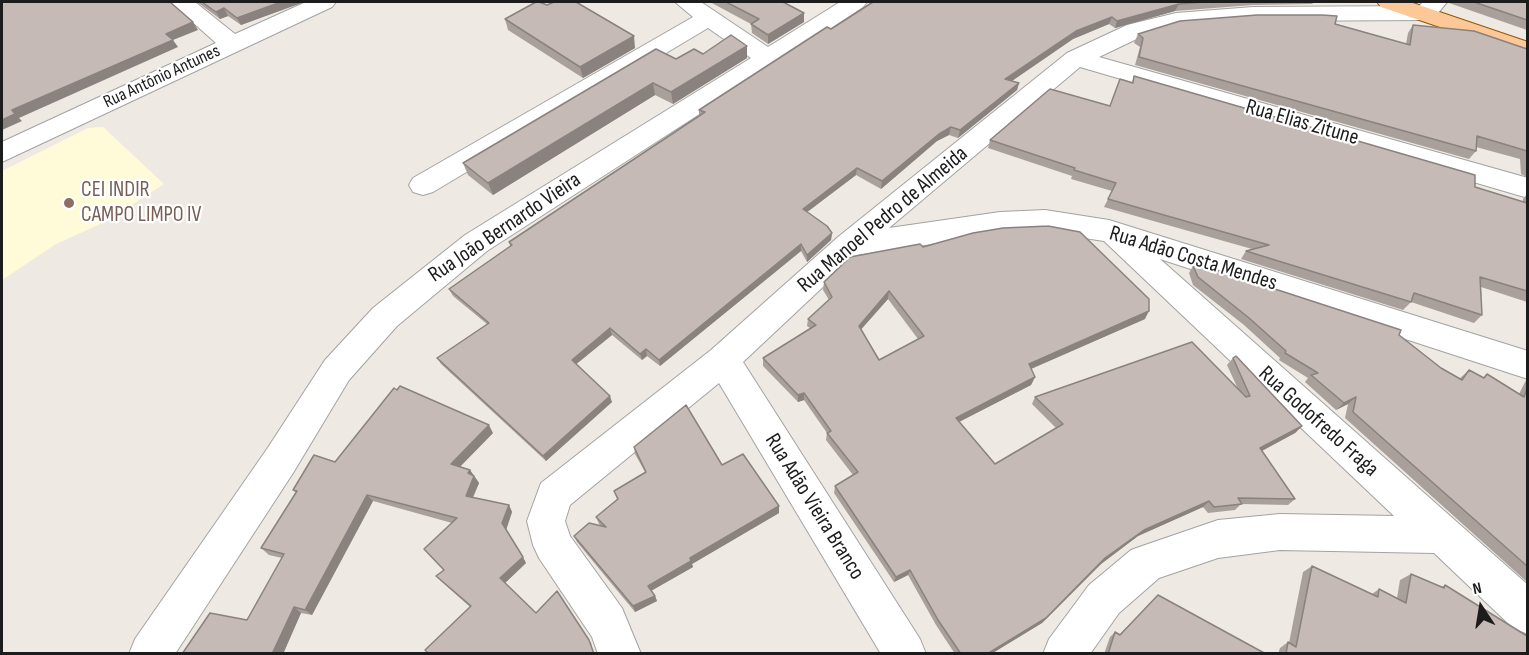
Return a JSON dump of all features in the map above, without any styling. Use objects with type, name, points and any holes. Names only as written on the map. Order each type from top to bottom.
[{"type":"main road","points":[[1389,2],[1430,7],[1527,50]]},
{"type":"street","points":[[181,2],[232,44]]},
{"type":"street","name":"Rua Antônio Antunes","points":[[2,153],[324,2]]},
{"type":"street","points":[[686,2],[768,59]]},
{"type":"street","name":"Rua João Bernardo Vieira","points":[[150,654],[280,461],[337,370],[385,317],[476,243],[855,2]]},
{"type":"street","name":"Rua Manoel Pedro de Almeida","points":[[620,654],[607,623],[553,545],[546,521],[554,495],[723,360],[849,245],[1076,58],[1136,30],[1176,20],[1253,14],[1430,7]]},
{"type":"street","points":[[423,185],[710,18]]},
{"type":"street","name":"Rua Elias Zitune","points":[[1076,58],[1527,188]]},
{"type":"street","name":"Rua Adão Costa Mendes","points":[[849,245],[1000,223],[1045,221],[1109,231],[1527,365]]},
{"type":"street","name":"Rua Godofredo Fraga","points":[[1109,231],[1527,613]]},
{"type":"street","name":"Rua Adão Vieira Branco","points":[[723,360],[905,654]]},
{"type":"street","points":[[1064,654],[1104,599],[1125,580],[1145,564],[1184,549],[1218,540],[1280,532],[1441,535]]},
{"type":"shaded area","name":"CEI INDIR CAMPO LIMPO IV","points":[[103,127],[164,184],[107,221],[56,244],[2,280],[2,171],[88,128]]},
{"type":"building","points":[[2,2],[170,2],[193,22],[166,34],[173,40],[12,110],[15,114],[2,120]]},
{"type":"building","points":[[202,2],[281,2],[237,18],[224,8],[216,12]]},
{"type":"building","points":[[536,2],[547,5],[554,2],[576,2],[634,36],[580,67],[505,19]]},
{"type":"building","points":[[726,2],[783,2],[804,13],[768,35],[751,24],[759,19]]},
{"type":"building","points":[[873,2],[1206,2],[1179,4],[1117,21],[1112,17],[1076,31],[1005,79],[1019,83],[960,130],[951,127],[939,134],[882,181],[857,168],[803,209],[827,226],[832,233],[807,255],[801,244],[659,360],[646,349],[640,354],[610,328],[572,360],[610,396],[543,456],[437,358],[489,323],[449,289],[512,245],[509,242],[705,112],[699,110],[827,27],[831,29]]},
{"type":"building","points":[[1474,2],[1527,2],[1527,20]]},
{"type":"building","points":[[1257,15],[1337,16],[1335,24],[1410,45],[1413,25],[1474,31],[1527,49],[1527,151],[1477,136],[1476,151],[1139,57],[1143,38],[1138,34],[1180,21]]},
{"type":"building","points":[[731,35],[747,46],[671,92],[653,83],[488,183],[463,163],[656,49],[676,59],[694,49],[703,54]]},
{"type":"building","points":[[1134,76],[1475,175],[1475,187],[1527,203],[1527,291],[1480,277],[1482,315],[1414,293],[1411,302],[1246,251],[1269,245],[1108,199],[1116,183],[990,140],[1050,89],[1110,106],[1120,79],[1133,83]]},
{"type":"building","points":[[1048,226],[1080,232],[1149,299],[1149,311],[1029,364],[1035,377],[956,418],[995,464],[1063,424],[1035,397],[1192,342],[1246,397],[1250,396],[1233,358],[1236,356],[1302,426],[1260,448],[1295,499],[1238,498],[1242,504],[1214,507],[1209,501],[1144,530],[1105,558],[1046,618],[987,654],[961,654],[938,620],[910,570],[896,577],[835,486],[858,472],[827,433],[831,431],[804,393],[798,395],[763,358],[816,325],[808,319],[832,297],[824,282],[850,257],[920,244],[923,247],[973,233],[1003,228]],"holes":[[[889,291],[924,336],[879,360],[859,326]]]},
{"type":"building","points":[[1198,264],[1401,330],[1399,335],[1441,368],[1462,380],[1469,370],[1484,378],[1487,374],[1524,397],[1527,389],[1527,566],[1353,412],[1356,397],[1344,403],[1311,375],[1318,373],[1285,353],[1286,351],[1249,318],[1198,277],[1193,266]]},
{"type":"building","points":[[400,386],[489,425],[451,464],[470,470],[468,473],[474,476],[466,496],[509,505],[502,523],[523,557],[500,578],[536,613],[557,591],[589,640],[594,654],[429,654],[425,650],[471,606],[436,576],[444,570],[424,549],[457,518],[367,495],[305,610],[294,607],[272,654],[182,654],[210,613],[247,620],[284,554],[261,548],[297,491],[293,490],[314,455],[335,462],[394,388],[397,390]]},
{"type":"building","points":[[686,405],[722,465],[743,454],[779,506],[690,558],[691,561],[648,586],[655,596],[633,606],[574,536],[589,523],[606,527],[596,517],[618,499],[614,491],[646,472],[634,447]]},
{"type":"building","points":[[1312,566],[1378,597],[1379,589],[1406,603],[1411,574],[1444,588],[1445,585],[1527,636],[1527,654],[1286,654],[1288,642],[1296,647]]},
{"type":"building","points":[[1158,595],[1266,654],[1108,654],[1115,632],[1120,635]]},
{"type":"place","name":"CEI INDIR CAMPO LIMPO IV","points":[[69,203]]}]
